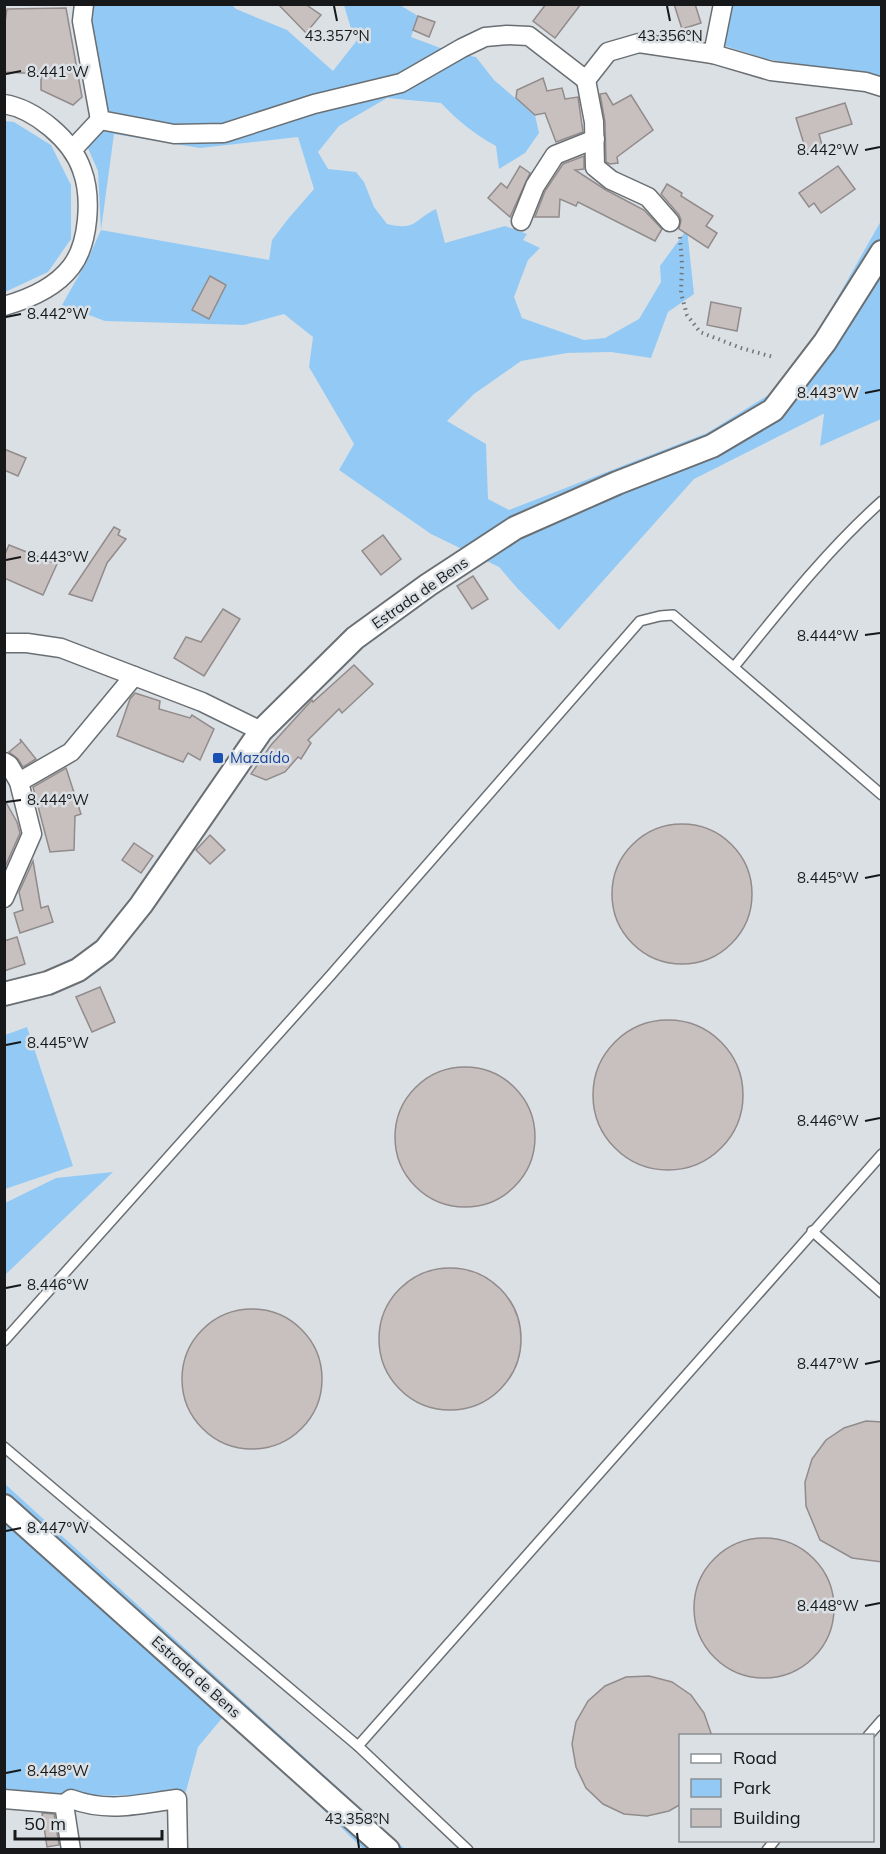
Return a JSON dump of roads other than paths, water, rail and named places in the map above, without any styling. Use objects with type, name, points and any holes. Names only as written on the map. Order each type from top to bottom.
[{"type":"street","points":[[84,4],[82,21],[100,120]]},
{"type":"street","points":[[713,54],[723,4]]},
{"type":"street","points":[[100,120],[174,134],[224,133],[314,104],[401,83],[485,37],[528,36],[586,80],[594,122],[596,167],[611,180],[648,197],[670,222]]},
{"type":"street","points":[[586,80],[608,52],[639,43],[713,54],[771,71],[866,82],[882,87]]},
{"type":"street","points":[[4,104],[25,109],[48,125],[72,150],[82,170],[88,201],[85,238],[71,267],[42,292],[4,306]]},
{"type":"street","points":[[72,150],[100,120]]},
{"type":"street","points":[[521,220],[535,186],[555,155],[595,139]]},
{"type":"street","name":"Estrada de Bens","points":[[4,994],[48,983],[78,970],[105,950],[141,905],[261,730],[356,638],[428,585],[515,528],[617,483],[712,446],[773,410],[825,342],[882,252]]},
{"type":"street","points":[[4,643],[27,643],[61,648],[202,702],[261,730]]},
{"type":"street","points":[[19,782],[71,752],[134,676]]},
{"type":"street","points":[[4,762],[9,765],[19,782],[32,834],[4,898]]},
{"type":"street","name":"Estrada de Bens","points":[[4,1506],[388,1850]]},
{"type":"street","points":[[4,1799],[64,1804],[70,1799],[86,1805],[117,1808],[177,1799],[178,1850]]},
{"type":"street","points":[[64,1804],[71,1850]]},
{"type":"lane","points":[[734,668],[771,620],[858,521],[882,501]]},
{"type":"lane","points":[[4,1341],[330,976],[640,621],[673,615],[882,795]]},
{"type":"lane","points":[[358,1746],[882,1154]]},
{"type":"lane","points":[[812,1231],[882,1293]]},
{"type":"lane","points":[[4,1447],[358,1746],[468,1850]]},
{"type":"lane","points":[[870,1734],[882,1720]]},
{"type":"place","name":"Mazaído","points":[[218,758]]}]
